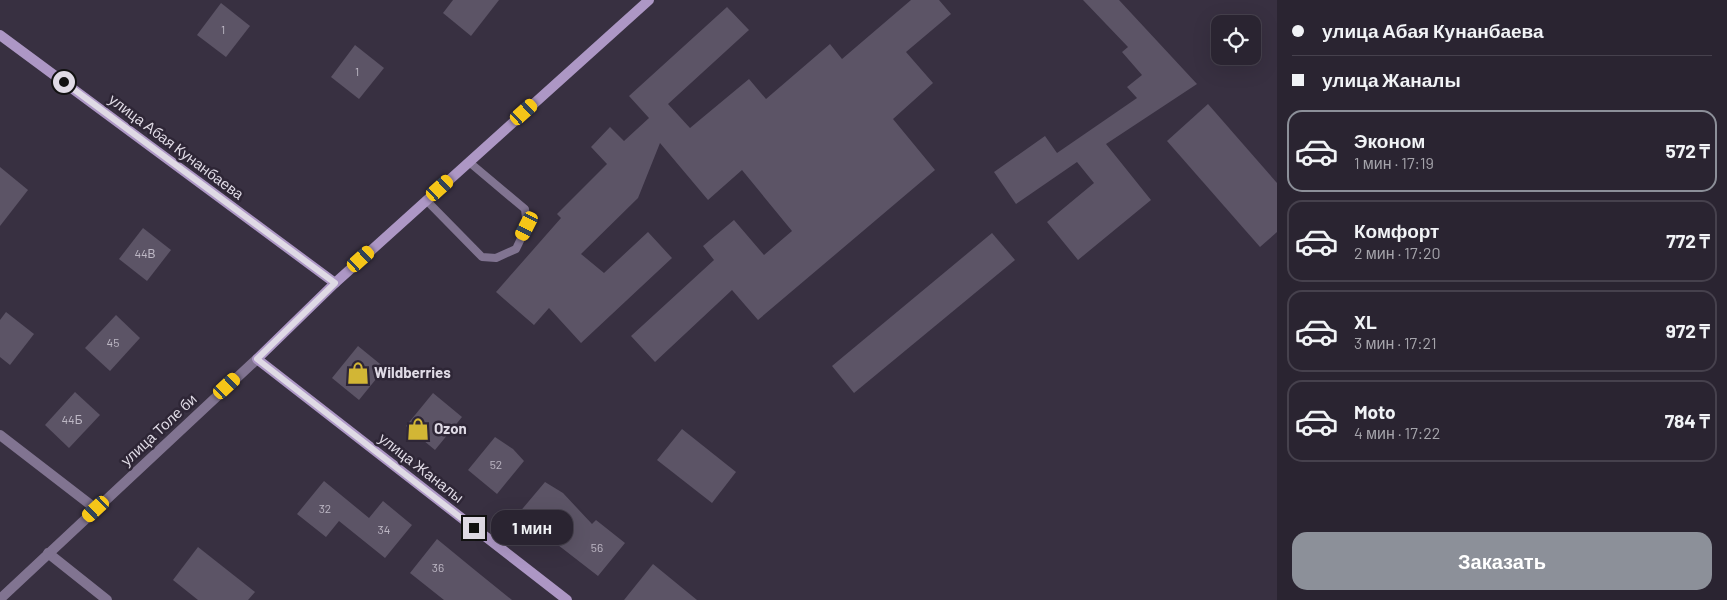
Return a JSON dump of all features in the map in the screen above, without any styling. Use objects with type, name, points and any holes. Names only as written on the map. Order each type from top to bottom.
[{"type":"street","name":"улица Толе би","points":[[0,599],[257,359],[335,283],[649,0]]},
{"type":"street","name":"улица Абая Кунанбаева","points":[[0,35],[335,283]]},
{"type":"street","name":"улица Жаналы","points":[[257,359],[567,600]]},
{"type":"street","points":[[0,436],[96,509]]},
{"type":"street","points":[[48,553],[107,600]]},
{"type":"lane","points":[[426,200],[482,257],[496,258],[516,249],[527,226],[525,209],[469,162]]},
{"type":"building","points":[[453,0],[499,0],[471,36],[443,13]]},
{"type":"building","points":[[911,0],[939,0],[951,14],[906,52],[933,83],[893,119],[935,170],[758,320],[732,290],[655,362],[631,336],[714,260],[703,246],[734,220],[764,255],[792,231],[742,170],[708,200],[660,143],[638,198],[581,254],[604,273],[648,232],[672,258],[581,343],[549,308],[534,325],[496,292],[561,218],[557,214],[607,164],[591,147],[610,127],[624,141],[649,118],[629,96],[727,7],[749,30],[668,104],[690,128],[749,79],[766,99],[830,44],[842,59]]},
{"type":"building","points":[[1083,0],[1119,0],[1197,84],[1106,144],[1151,200],[1078,260],[1047,222],[1094,183],[1077,162],[1016,204],[994,172],[1045,136],[1057,153],[1137,98],[1127,87],[1142,75],[1122,52],[1128,47]]},
{"type":"building","points":[[221,3],[250,26],[226,57],[197,35]]},
{"type":"building","points":[[355,45],[384,68],[359,99],[331,77]]},
{"type":"building","points":[[1208,104],[1277,183],[1277,232],[1260,247],[1167,141]]},
{"type":"building","points":[[0,167],[28,190],[0,226]]},
{"type":"building","points":[[143,228],[171,250],[147,281],[119,259]]},
{"type":"building","points":[[992,233],[1015,260],[854,393],[832,366]]},
{"type":"building","points":[[6,312],[34,334],[10,365],[0,357],[0,320]]},
{"type":"building","points":[[116,315],[140,338],[110,371],[85,348]]},
{"type":"building","name":"Wildberries","points":[[358,346],[385,368],[359,400],[332,378]]},
{"type":"building","points":[[75,392],[100,415],[69,448],[45,425]]},
{"type":"building","points":[[433,393],[462,417],[435,450],[406,426]]},
{"type":"building","points":[[682,429],[736,472],[712,503],[657,460]]},
{"type":"building","points":[[495,437],[513,449],[524,461],[497,494],[468,470]]},
{"type":"building","points":[[324,481],[369,518],[383,501],[412,525],[385,558],[339,521],[326,537],[297,514]]},
{"type":"building","points":[[545,482],[563,493],[592,524],[596,520],[625,543],[598,576],[518,514]]},
{"type":"building","points":[[437,539],[512,600],[444,600],[410,573]]},
{"type":"building","points":[[198,547],[255,592],[248,600],[198,600],[173,580]]},
{"type":"building","points":[[653,564],[697,600],[624,600]]},
{"type":"place","name":"Wildberries","points":[[358,373]]},
{"type":"place","name":"Ozon","points":[[418,429]]},
{"type":"route","points":[[64,82],[335,283],[257,359],[474,528]]}]
